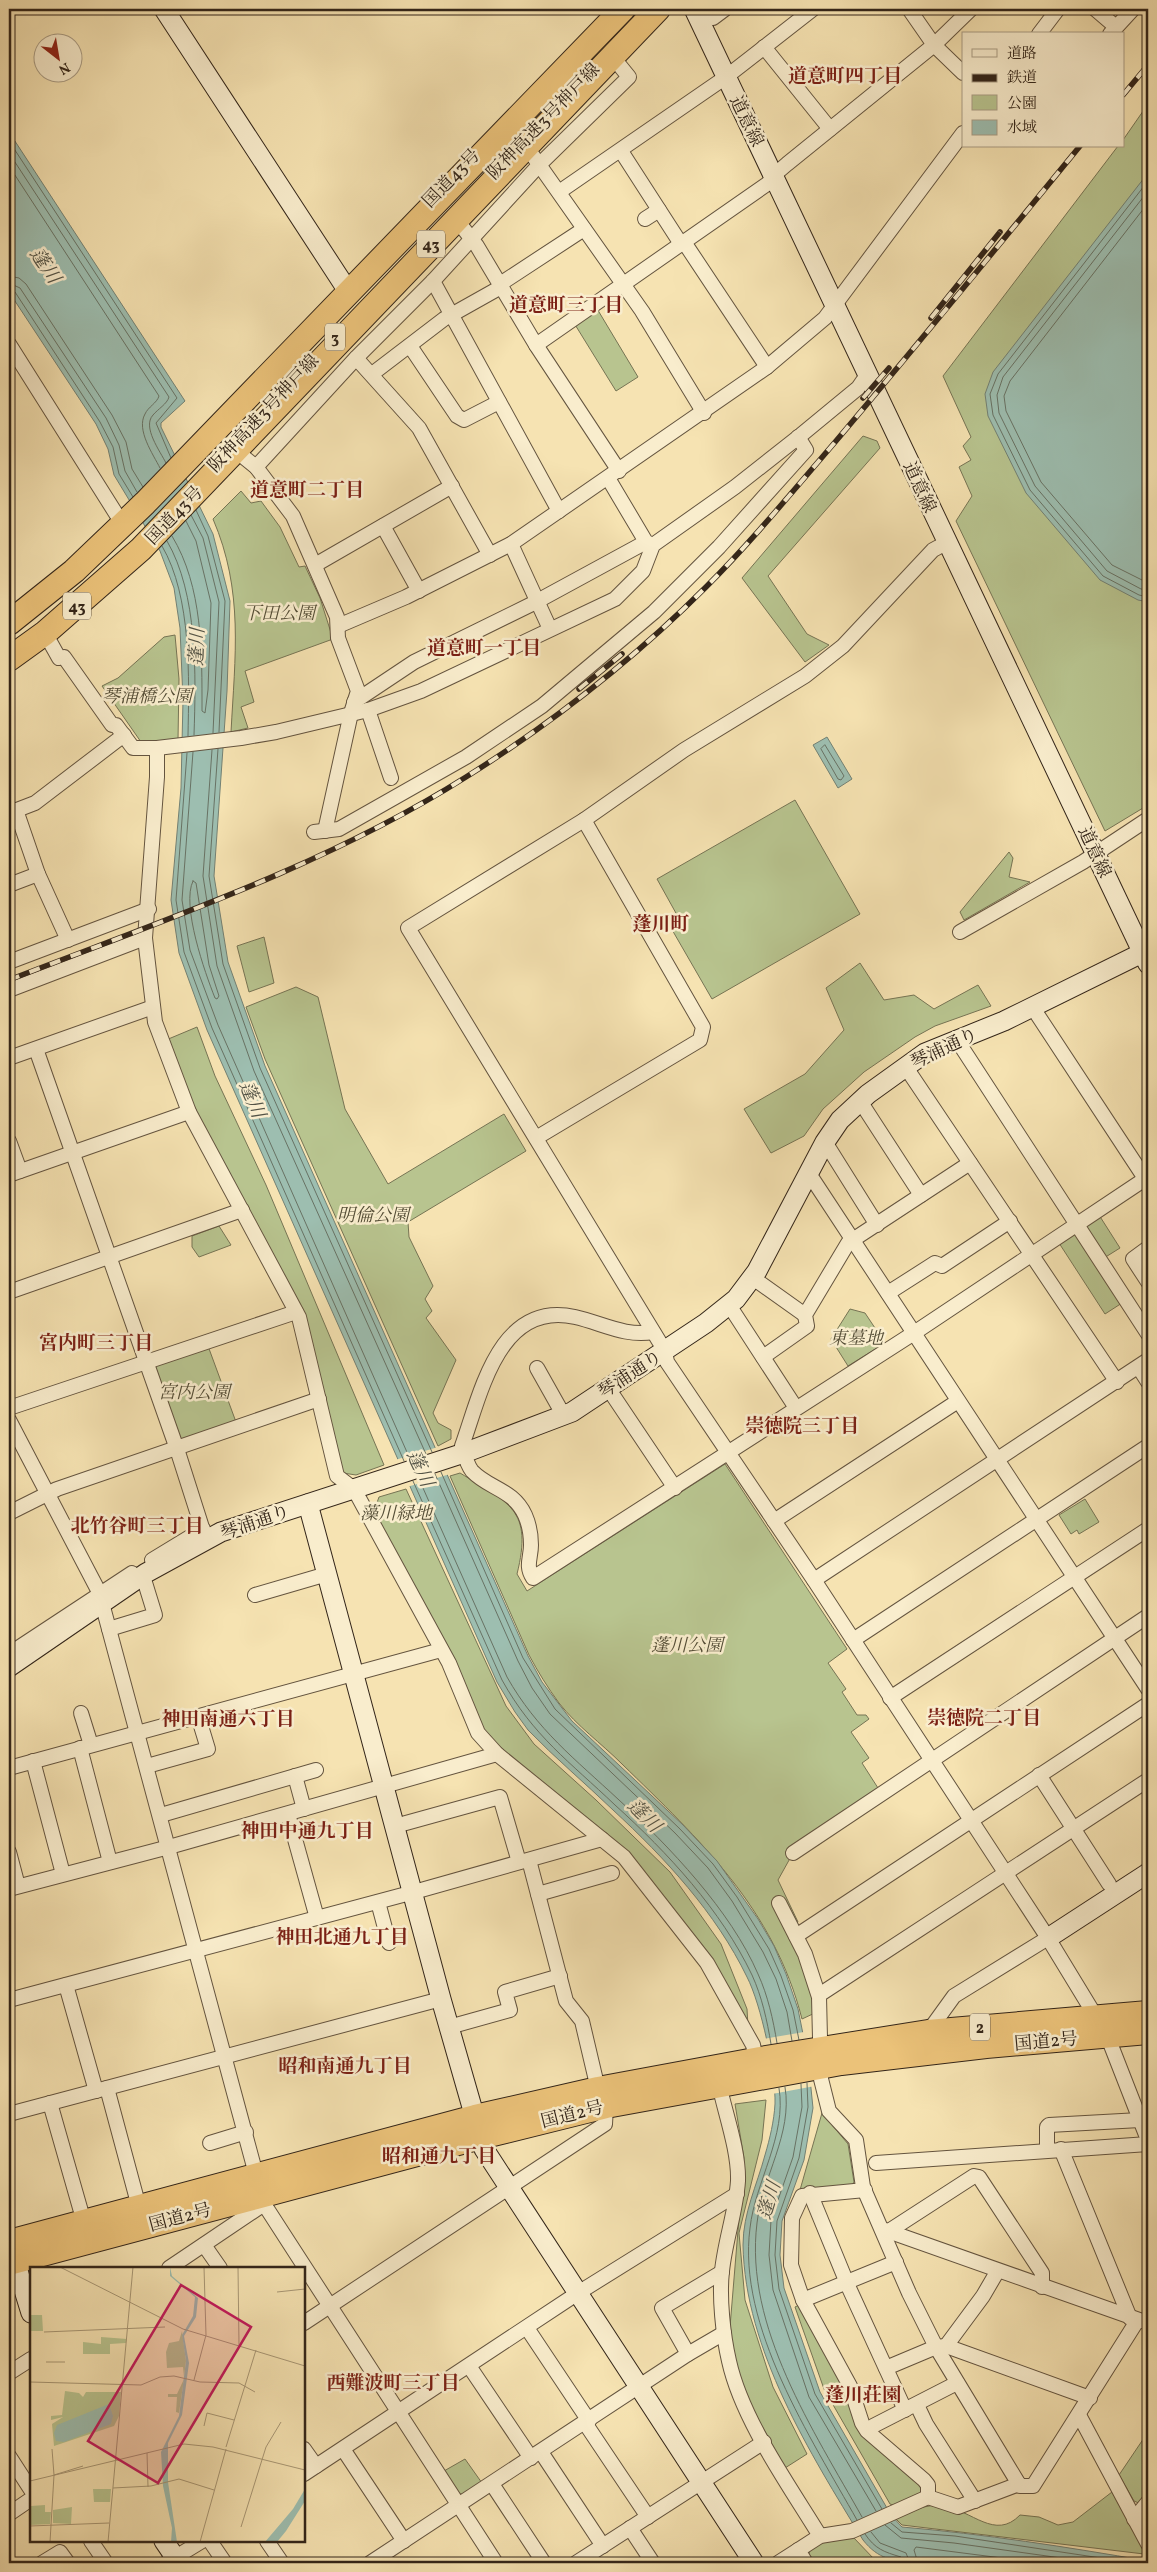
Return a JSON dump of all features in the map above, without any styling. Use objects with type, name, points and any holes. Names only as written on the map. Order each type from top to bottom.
[{"type":"highway","name":"国道43号","points":[[9,617],[90,549],[124,515],[346,288],[614,9]]},
{"type":"highway","name":"阪神高速3号神戸線","points":[[9,623],[74,571],[145,503],[623,9]]},
{"type":"highway","name":"阪神高速3号神戸線","points":[[9,652],[39,631],[115,565],[171,511],[649,9]]},
{"type":"highway","name":"国道43号","points":[[9,659],[45,634],[141,549],[456,219],[533,155],[612,56],[658,9]]},
{"type":"highway","name":"国道2号","points":[[10,2253],[262,2192],[478,2127],[602,2097],[760,2064],[817,2058],[905,2054],[1101,2026],[1148,2013]]},
{"type":"highway","name":"国道2号","points":[[817,2058],[928,2032],[1101,2026],[1148,2032]]},
{"type":"highway","name":"国道2号","points":[[602,2097],[719,2084],[760,2064]]},
{"type":"highway","name":"国道2号","points":[[10,2253],[84,2222],[139,2207],[262,2192]]},
{"type":"street","points":[[164,9],[346,288]]},
{"type":"street","name":"道意線","points":[[694,9],[946,543],[1095,854],[1147,956]]},
{"type":"street","points":[[712,18],[726,9]]},
{"type":"street","points":[[559,192],[726,78],[814,9]]},
{"type":"street","points":[[909,9],[934,45],[962,71]]},
{"type":"street","points":[[536,345],[770,182],[773,176],[934,45],[971,9]]},
{"type":"street","points":[[1041,32],[1058,9]]},
{"type":"street","points":[[1095,9],[1113,30],[1133,9]]},
{"type":"street","points":[[764,47],[830,129]]},
{"type":"street","points":[[338,626],[420,591],[511,544],[704,413],[767,367],[825,318],[962,134]]},
{"type":"street","points":[[621,151],[659,210],[767,367]]},
{"type":"street","points":[[256,466],[356,358],[471,240],[533,155],[642,310],[704,413]]},
{"type":"street","points":[[645,219],[659,210]]},
{"type":"street","points":[[352,707],[368,710],[421,691],[614,599],[643,571],[650,544],[614,474],[500,286],[456,219]]},
{"type":"street","points":[[372,374],[444,319],[453,316],[500,286],[584,229]]},
{"type":"street","points":[[433,281],[559,511]]},
{"type":"street","points":[[9,344],[124,515]]},
{"type":"street","points":[[410,346],[457,416],[464,420],[499,402]]},
{"type":"street","points":[[356,358],[419,428],[490,555]]},
{"type":"street","points":[[45,634],[59,658],[64,657],[112,726],[116,725],[133,748],[157,748],[276,732],[352,707],[414,662],[650,544],[735,487],[858,388],[868,375]]},
{"type":"street","points":[[235,450],[256,466],[293,516],[337,616],[338,638],[358,691],[352,707],[319,832],[339,829],[466,757],[542,706],[609,652],[654,612],[719,547],[806,450],[798,437]]},
{"type":"street","points":[[315,565],[452,486]]},
{"type":"street","points":[[383,526],[420,591]]},
{"type":"street","points":[[946,543],[933,550],[843,646],[806,676],[684,750],[584,820],[408,928],[665,1351],[667,1362],[814,1580],[1048,1938],[1101,2026],[1148,2140]]},
{"type":"street","points":[[511,544],[550,629]]},
{"type":"street","points":[[368,710],[391,778]]},
{"type":"street","points":[[68,940],[12,812],[35,802],[124,736]]},
{"type":"street","points":[[157,748],[157,777],[145,938],[155,1022],[189,1112],[296,1312],[337,1476],[354,1489],[454,1672],[471,1720],[487,1744],[624,1857],[707,1963],[753,2045],[760,2064]]},
{"type":"street","points":[[960,932],[1095,854],[1148,819]]},
{"type":"street","points":[[536,1138],[700,1040],[703,1026],[584,820]]},
{"type":"street","points":[[9,885],[38,874]]},
{"type":"street","points":[[9,962],[148,909]]},
{"type":"street","points":[[9,990],[145,938]]},
{"type":"street","name":"琴浦通り","points":[[9,1667],[101,1597],[143,1576],[204,1534],[232,1528],[392,1477],[459,1455],[564,1416],[665,1351],[729,1305],[753,1278],[825,1142],[840,1120],[860,1101],[925,1053],[1033,1008],[1147,956]]},
{"type":"street","points":[[9,1058],[153,1007]]},
{"type":"street","points":[[653,1332],[641,1334],[620,1332],[562,1315],[531,1321],[514,1331],[492,1365],[459,1455],[471,1470],[507,1492],[518,1502],[530,1531],[531,1546],[528,1567],[533,1578],[675,1488],[1147,1180],[1033,1008]]},
{"type":"street","points":[[957,1040],[1076,1226],[1148,1334]]},
{"type":"street","points":[[9,1654],[204,1534],[177,1448],[36,1049]]},
{"type":"street","points":[[905,1066],[1033,1254],[1117,1382]]},
{"type":"street","points":[[860,1101],[921,1195]]},
{"type":"street","points":[[9,1141],[14,1173],[189,1112]]},
{"type":"street","points":[[825,1142],[877,1225]]},
{"type":"street","points":[[763,1357],[807,1326],[805,1315],[848,1243],[970,1163]]},
{"type":"street","points":[[808,1172],[997,1460],[1038,1519],[1148,1689]]},
{"type":"street","points":[[9,1292],[242,1210]]},
{"type":"street","points":[[888,1293],[935,1264],[942,1266],[1010,1220]]},
{"type":"street","points":[[1148,1248],[1133,1258],[1148,1282]]},
{"type":"street","points":[[753,1278],[805,1315]]},
{"type":"street","points":[[729,1305],[796,1408]]},
{"type":"street","points":[[9,1408],[296,1312]]},
{"type":"street","points":[[814,1580],[1143,1364],[1148,1382]]},
{"type":"street","points":[[537,1368],[564,1416]]},
{"type":"street","points":[[608,1388],[675,1488]]},
{"type":"street","points":[[9,1513],[48,1493],[319,1399]]},
{"type":"street","points":[[774,1522],[958,1401]]},
{"type":"street","points":[[9,1420],[101,1597],[262,2192],[329,2306],[496,2563]]},
{"type":"street","points":[[853,1640],[1148,1446]]},
{"type":"street","points":[[308,1504],[414,1892],[441,1999],[484,2149],[754,2563]]},
{"type":"street","points":[[890,1698],[1148,1529]]},
{"type":"street","points":[[255,1595],[327,1574]]},
{"type":"street","points":[[109,1629],[155,1615],[143,1576]]},
{"type":"street","points":[[793,1853],[1148,1616]]},
{"type":"street","points":[[9,1768],[441,1650]]},
{"type":"street","points":[[796,1936],[972,1822],[1039,1775],[1148,1704]]},
{"type":"street","points":[[81,1713],[85,1747],[110,1862]]},
{"type":"street","points":[[147,1766],[208,1749],[198,1716]]},
{"type":"street","points":[[9,1852],[13,1887],[169,1847],[497,1754]]},
{"type":"street","points":[[33,1761],[63,1874]]},
{"type":"street","points":[[161,1815],[316,1770]]},
{"type":"street","points":[[1039,1775],[1109,1884]]},
{"type":"street","points":[[295,1776],[304,1809]]},
{"type":"street","points":[[818,1995],[1148,1780]]},
{"type":"street","points":[[305,2321],[605,2124],[602,2097],[582,2021],[566,2001],[538,1894],[500,1797],[395,1826]]},
{"type":"street","points":[[288,1814],[317,1918]]},
{"type":"street","points":[[9,2000],[378,1902],[602,1839]]},
{"type":"street","points":[[928,2032],[954,1996],[1048,1938],[1148,1872]]},
{"type":"street","points":[[538,1894],[612,1873]]},
{"type":"street","points":[[378,1902],[389,1943]]},
{"type":"street","points":[[780,1902],[814,1976],[818,1995],[817,2058],[829,2111],[856,2140],[865,2190],[885,2230],[896,2262],[941,2347],[957,2383],[1019,2484]]},
{"type":"street","points":[[449,2027],[510,2010],[504,1992],[560,1976]]},
{"type":"street","points":[[66,1985],[139,2207]]},
{"type":"street","points":[[9,2114],[441,1999]]},
{"type":"street","points":[[719,2084],[736,2161],[736,2194],[722,2272],[724,2333],[729,2362],[740,2395],[764,2442],[820,2536]]},
{"type":"street","points":[[50,2103],[84,2222]]},
{"type":"street","points":[[1047,2150],[1047,2128],[1049,2126],[1140,2120]]},
{"type":"street","points":[[210,2143],[246,2132]]},
{"type":"street","points":[[876,2163],[1148,2144]]},
{"type":"street","points":[[1061,2149],[1138,2321]]},
{"type":"street","points":[[885,2230],[974,2176],[979,2177],[1042,2273],[1042,2286]]},
{"type":"street","points":[[865,2190],[810,2193],[802,2196],[792,2218],[791,2265],[803,2300],[850,2386],[866,2430],[924,2480],[928,2485],[928,2497]]},
{"type":"street","points":[[171,2267],[204,2245],[262,2192]]},
{"type":"street","points":[[810,2193],[846,2282],[886,2368],[911,2408],[926,2424],[974,2501]]},
{"type":"street","points":[[305,2473],[578,2293],[736,2194]]},
{"type":"street","points":[[885,2230],[997,2272],[1042,2286],[1138,2321]]},
{"type":"street","points":[[204,2245],[219,2267]]},
{"type":"street","points":[[10,2253],[30,2310]]},
{"type":"street","points":[[803,2300],[896,2262]]},
{"type":"street","points":[[688,2354],[662,2308],[722,2272]]},
{"type":"street","points":[[886,2368],[941,2347],[983,2296],[997,2272]]},
{"type":"street","points":[[778,2563],[820,2536],[852,2530],[928,2497],[958,2507],[1019,2484],[1033,2486],[1138,2321]]},
{"type":"street","points":[[527,2328],[648,2517]]},
{"type":"street","points":[[375,2562],[688,2354],[724,2333]]},
{"type":"street","points":[[941,2347],[1090,2398]]},
{"type":"street","points":[[9,2374],[30,2360]]},
{"type":"street","points":[[469,2366],[603,2546]]},
{"type":"street","points":[[873,2426],[957,2383]]},
{"type":"street","points":[[1079,2415],[1148,2544]]},
{"type":"street","points":[[576,2563],[764,2442]]},
{"type":"street","points":[[343,2449],[404,2541]]},
{"type":"street","points":[[305,2450],[316,2466]]},
{"type":"street","points":[[9,2456],[30,2488]]},
{"type":"street","points":[[492,2484],[544,2563]]},
{"type":"street","points":[[9,2514],[30,2500]]},
{"type":"street","points":[[1134,2519],[1148,2502]]},
{"type":"street","points":[[630,2528],[653,2563]]},
{"type":"street","points":[[92,2542],[106,2563]]},
{"type":"street","points":[[164,2542],[174,2561],[201,2542]]},
{"type":"street","points":[[211,2542],[225,2563]]},
{"type":"street","points":[[268,2542],[282,2563]]},
{"type":"street","points":[[798,2550],[806,2563]]},
{"type":"street","points":[[42,2563],[60,2552],[68,2563]]},
{"type":"green space","points":[[1148,104],[1148,805],[1105,831],[956,521],[972,496],[959,467],[971,460],[963,446],[971,437],[943,376],[1116,148],[1124,148],[1124,139]]},
{"type":"green space","points":[[596,307],[638,377],[616,391],[574,323]]},
{"type":"green space","points":[[863,436],[877,441],[880,448],[768,576],[807,634],[829,645],[805,662],[742,578]]},
{"type":"green space","name":"下田公園","points":[[241,491],[251,503],[261,501],[280,527],[299,567],[305,566],[320,598],[333,639],[245,671],[254,702],[241,707],[248,728],[231,732],[235,650],[233,598],[223,546],[213,519]]},
{"type":"green space","name":"琴浦橋公園","points":[[175,635],[179,679],[178,740],[141,742],[102,686],[118,678],[164,637]]},
{"type":"green space","points":[[795,800],[860,914],[712,999],[667,921],[677,915],[657,879]]},
{"type":"green space","points":[[1009,852],[1013,858],[1009,877],[1030,882],[964,920],[960,912]]},
{"type":"green space","points":[[264,937],[274,983],[249,992],[237,946]]},
{"type":"green space","points":[[860,963],[884,1000],[914,995],[934,1009],[978,985],[991,1006],[935,1026],[915,1037],[864,1072],[823,1109],[804,1136],[771,1153],[744,1109],[805,1074],[844,1030],[826,988]]},
{"type":"green space","name":"明倫公園","points":[[296,987],[318,997],[345,1109],[388,1184],[504,1114],[526,1151],[408,1222],[409,1237],[433,1286],[425,1299],[432,1311],[426,1318],[456,1360],[433,1413],[438,1423],[451,1430],[451,1439],[438,1446],[265,1059],[246,1007]]},
{"type":"green space","points":[[197,1027],[215,1076],[266,1185],[384,1465],[356,1475],[343,1473],[305,1317],[193,1111],[166,1040]]},
{"type":"green space","points":[[1099,1215],[1120,1248],[1104,1258],[1083,1226]]},
{"type":"green space","points":[[219,1226],[231,1245],[199,1257],[192,1247],[192,1236]]},
{"type":"green space","points":[[1075,1232],[1122,1303],[1105,1314],[1059,1243]]},
{"type":"green space","name":"東墓地","points":[[850,1309],[865,1313],[885,1343],[848,1366],[831,1339]]},
{"type":"green space","name":"宮内公園","points":[[208,1346],[236,1422],[182,1440],[179,1437],[155,1365]]},
{"type":"green space","name":"蓬川公園","points":[[725,1464],[847,1649],[828,1663],[846,1689],[842,1692],[857,1715],[866,1715],[869,1719],[851,1732],[869,1758],[862,1763],[878,1788],[793,1853],[778,1880],[798,1922],[791,1926],[811,1979],[817,2012],[802,2019],[789,1980],[773,1943],[731,1879],[679,1820],[573,1719],[547,1686],[529,1655],[450,1476],[460,1473],[492,1492],[513,1511],[519,1522],[522,1535],[517,1574],[527,1591]]},
{"type":"green space","name":"藻川緑地","points":[[406,1489],[506,1706],[534,1744],[596,1800],[670,1872],[721,1944],[747,2009],[748,2026],[625,1852],[489,1739],[374,1511],[379,1497]]},
{"type":"green space","points":[[1085,1499],[1099,1522],[1079,1534],[1077,1530],[1071,1534],[1059,1515]]},
{"type":"green space","points":[[766,2100],[762,2140],[739,2233],[745,2300],[773,2387],[807,2454],[785,2468],[746,2397],[729,2339],[744,2158],[735,2104]]},
{"type":"green space","points":[[822,2113],[848,2144],[854,2182],[850,2188],[800,2190]]},
{"type":"green space","points":[[799,2305],[846,2388],[861,2430],[922,2485],[921,2496],[897,2507],[890,2504],[824,2389],[795,2307]]},
{"type":"green space","points":[[1148,2432],[1148,2495],[1141,2504],[1134,2501],[1119,2475]]},
{"type":"green space","points":[[465,2459],[482,2483],[464,2494],[458,2494],[444,2471]]},
{"type":"green space","points":[[1112,2492],[1147,2551],[1144,2554],[902,2525],[895,2518],[919,2509],[937,2505],[954,2509],[992,2525],[1002,2525],[1011,2522],[1020,2515],[1039,2517],[1058,2525],[1073,2522]]},
{"type":"green space","points":[[853,2537],[875,2560],[886,2563],[812,2563],[808,2558],[810,2550],[822,2542]]},
{"type":"water","name":"蓬川","points":[[9,132],[185,401],[161,423],[161,427],[213,534],[230,601],[227,691],[214,876],[228,962],[265,1066],[528,1656],[542,1682],[572,1721],[683,1825],[717,1861],[758,1919],[774,1946],[786,1974],[798,2009],[808,2059],[813,2108],[804,2160],[782,2221],[780,2255],[784,2288],[820,2392],[891,2515],[902,2527],[1025,2541],[1148,2561],[1148,2563],[916,2563],[886,2558],[875,2552],[863,2540],[822,2472],[784,2399],[768,2362],[755,2323],[747,2284],[743,2245],[745,2222],[769,2142],[775,2104],[773,2075],[762,2021],[747,1977],[720,1931],[688,1888],[652,1847],[528,1730],[497,1682],[207,1030],[179,953],[171,900],[181,788],[183,700],[180,628],[174,588],[160,551],[114,475],[108,449],[96,424],[9,292]]},
{"type":"water","points":[[1148,173],[1148,602],[1138,600],[1100,580],[1026,493],[988,416],[985,394],[993,372]]},
{"type":"water","points":[[827,737],[852,779],[838,788],[813,745]]},
{"type":"pier","points":[[438,1447],[450,1474],[407,1487],[395,1460]]},
{"type":"pier","points":[[804,2032],[815,2086],[772,2094],[763,2039]]},
{"type":"railway","points":[[1124,94],[1148,65]]},
{"type":"railway","points":[[9,980],[185,913],[300,865],[357,838],[412,809],[466,777],[530,735],[591,689],[679,614],[756,534],[897,368],[1078,148]]},
{"type":"railway","points":[[931,318],[1000,232]]},
{"type":"railway","points":[[863,398],[889,368]]},
{"type":"railway","points":[[579,689],[622,654]]},
{"type":"district","name":"道意町四丁目","points":[[845,75]]},
{"type":"district","name":"道意町三丁目","points":[[566,304]]},
{"type":"district","name":"道意町二丁目","points":[[307,489]]},
{"type":"district","name":"道意町一丁目","points":[[484,647]]},
{"type":"district","name":"蓬川町","points":[[661,923]]},
{"type":"district","name":"宮内町三丁目","points":[[96,1342]]},
{"type":"district","name":"崇徳院三丁目","points":[[802,1425]]},
{"type":"district","name":"北竹谷町三丁目","points":[[137,1525]]},
{"type":"district","name":"崇徳院二丁目","points":[[984,1717]]},
{"type":"district","name":"神田南通六丁目","points":[[228,1718]]},
{"type":"district","name":"神田中通九丁目","points":[[307,1830]]},
{"type":"district","name":"神田北通九丁目","points":[[342,1936]]},
{"type":"district","name":"昭和南通九丁目","points":[[345,2065]]},
{"type":"district","name":"昭和通九丁目","points":[[439,2155]]},
{"type":"district","name":"西難波町三丁目","points":[[393,2382]]},
{"type":"district","name":"蓬川荘園","points":[[863,2394]]}]
